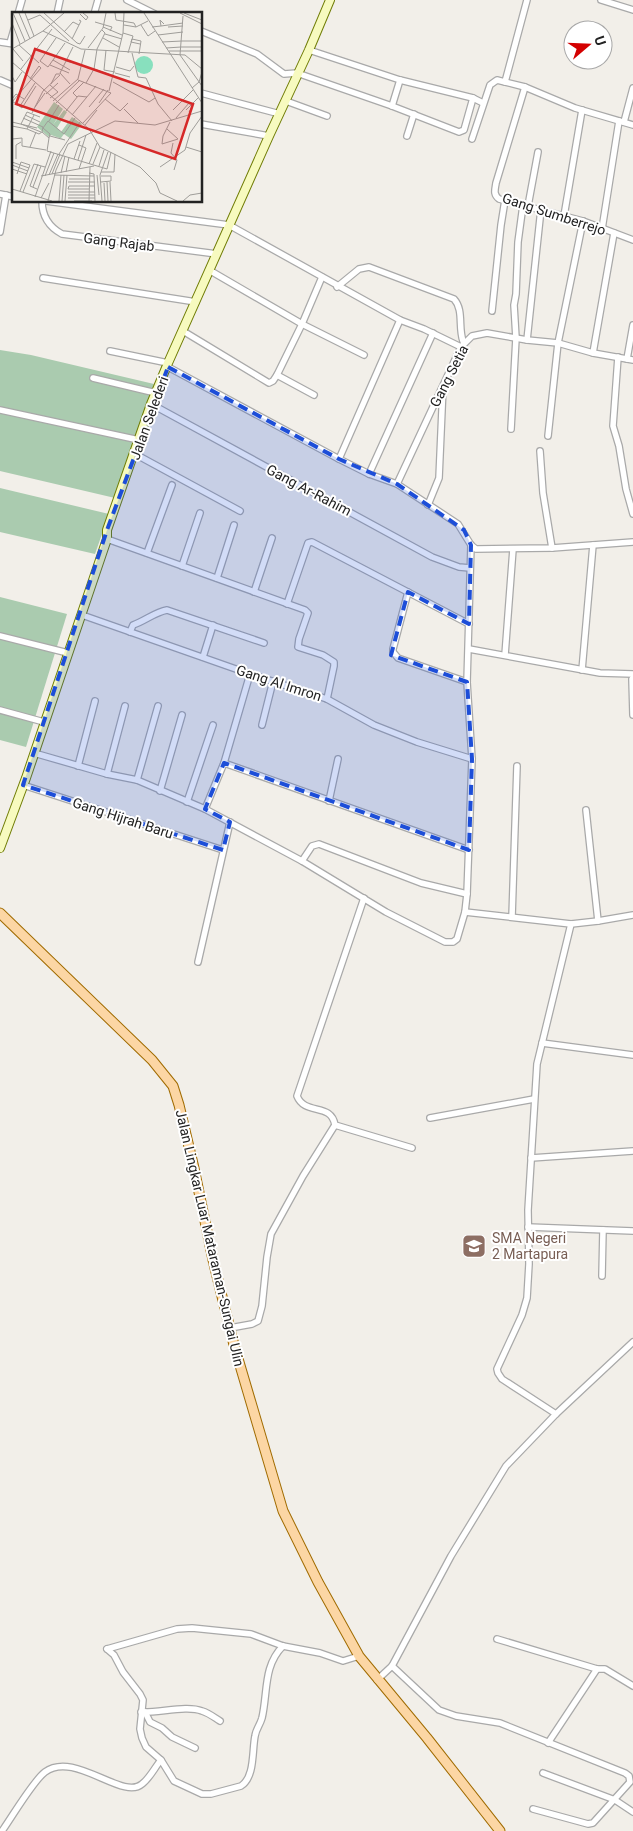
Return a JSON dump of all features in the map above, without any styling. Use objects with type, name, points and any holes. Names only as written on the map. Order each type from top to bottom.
[{"type":"main road","name":"Jalan Lingkar Luar Mataraman-Sungai Ulin","points":[[0,912],[152,1060],[173,1086],[194,1168],[213,1260],[230,1328],[283,1511],[318,1582],[360,1656],[377,1680],[428,1738],[500,1831]]},
{"type":"street","points":[[128,0],[151,12]]},
{"type":"street","name":"Jalan Selederi","points":[[0,848],[82,615],[107,539],[107,530],[151,404],[330,0]]},
{"type":"street","points":[[505,82],[526,0]]},
{"type":"street","points":[[601,0],[633,10]]},
{"type":"street","points":[[202,31],[257,54],[284,74],[297,73],[461,132],[465,127],[473,98]]},
{"type":"street","points":[[0,42],[12,44]]},
{"type":"street","points":[[309,50],[400,80],[483,102]]},
{"type":"street","points":[[0,80],[12,85]]},
{"type":"street","points":[[392,106],[400,80]]},
{"type":"street","points":[[472,139],[483,102],[492,82],[498,80],[525,87],[582,110],[633,125]]},
{"type":"street","name":"Gang Sumberrejo","points":[[525,87],[495,192],[496,196],[583,221],[633,240]]},
{"type":"street","points":[[602,229],[621,122],[633,88]]},
{"type":"street","points":[[202,93],[280,114]]},
{"type":"street","points":[[286,101],[327,116]]},
{"type":"street","points":[[564,216],[582,110]]},
{"type":"street","points":[[407,136],[414,114]]},
{"type":"street","points":[[202,124],[269,136]]},
{"type":"street","points":[[511,429],[516,338],[514,305],[518,242],[538,152]]},
{"type":"street","points":[[0,232],[3,195]]},
{"type":"street","points":[[492,311],[505,200]]},
{"type":"street","name":"Gang Rajab","points":[[42,202],[42,210],[46,218],[53,229],[62,234],[217,254]]},
{"type":"street","points":[[54,202],[229,225],[337,287],[400,320],[463,344],[459,304],[454,299],[369,267],[359,269],[337,287]]},
{"type":"street","points":[[527,340],[541,209]]},
{"type":"street","points":[[548,436],[558,343],[583,221]]},
{"type":"street","points":[[593,353],[614,233]]},
{"type":"street","points":[[209,270],[302,324],[364,354]]},
{"type":"street","points":[[183,331],[269,383],[277,375],[322,277]]},
{"type":"street","points":[[43,278],[196,302]]},
{"type":"street","points":[[339,459],[400,320]]},
{"type":"street","points":[[630,359],[633,326]]},
{"type":"street","points":[[369,474],[433,333]]},
{"type":"street","name":"Gang Setia","points":[[397,484],[463,344],[472,336],[487,333],[558,343],[593,353],[630,359]]},
{"type":"street","points":[[110,350],[168,365],[339,459],[369,474],[397,484],[458,524],[471,545],[476,549],[552,548],[633,542]]},
{"type":"street","points":[[618,357],[613,426],[633,514]]},
{"type":"street","points":[[277,375],[314,395]]},
{"type":"street","points":[[93,378],[156,393]]},
{"type":"street","points":[[428,505],[439,478],[443,384]]},
{"type":"street","name":"Gang Ar-Rahim","points":[[151,404],[432,557],[459,567],[470,568]]},
{"type":"street","points":[[0,410],[139,440]]},
{"type":"street","points":[[540,451],[543,493],[552,548]]},
{"type":"street","points":[[135,454],[240,511]]},
{"type":"street","points":[[147,553],[172,485]]},
{"type":"street","points":[[182,566],[200,513]]},
{"type":"street","points":[[217,578],[234,525]]},
{"type":"street","points":[[254,592],[272,538]]},
{"type":"street","points":[[107,539],[305,610],[308,613],[298,647],[323,655],[334,662],[327,699]]},
{"type":"street","points":[[287,604],[309,542],[312,542],[469,624]]},
{"type":"street","points":[[34,753],[107,774],[137,780],[206,809],[445,942],[453,942],[456,939],[465,912],[469,850],[472,759],[467,682],[471,545]]},
{"type":"street","points":[[582,670],[593,545]]},
{"type":"street","points":[[505,655],[513,549]]},
{"type":"street","points":[[408,592],[392,652],[398,658],[467,682]]},
{"type":"street","points":[[130,632],[132,625],[143,622],[160,611],[167,610],[264,643]]},
{"type":"street","name":"Gang Al Imron","points":[[82,615],[327,699],[374,725],[417,742],[472,759]]},
{"type":"street","points":[[202,657],[213,625]]},
{"type":"street","points":[[0,636],[68,653]]},
{"type":"street","points":[[469,649],[600,673],[633,676],[633,715]]},
{"type":"street","points":[[206,809],[224,763],[250,674]]},
{"type":"street","points":[[262,725],[273,681]]},
{"type":"street","points":[[78,766],[96,701]]},
{"type":"street","points":[[107,774],[125,706]]},
{"type":"street","points":[[137,780],[158,706]]},
{"type":"street","points":[[0,710],[44,722]]},
{"type":"street","points":[[160,791],[182,715]]},
{"type":"street","points":[[187,802],[214,725]]},
{"type":"street","points":[[329,801],[338,759]]},
{"type":"street","points":[[224,763],[469,850]]},
{"type":"street","points":[[512,917],[517,766]]},
{"type":"street","name":"Gang Hijrah Baru","points":[[23,785],[223,850]]},
{"type":"street","points":[[586,810],[598,921]]},
{"type":"street","points":[[198,962],[230,822]]},
{"type":"street","points":[[302,861],[312,846],[319,844],[422,883],[467,894]]},
{"type":"street","points":[[230,1328],[258,1321],[262,1306],[271,1234],[303,1176],[335,1125],[330,1113],[306,1107],[299,1101],[297,1096],[364,898]]},
{"type":"street","points":[[465,912],[571,924],[633,915]]},
{"type":"street","points":[[556,1414],[502,1379],[497,1369],[522,1315],[527,1298],[528,1227],[536,1064],[571,924]]},
{"type":"street","points":[[542,1043],[633,1055]]},
{"type":"street","points":[[430,1118],[534,1099]]},
{"type":"street","points":[[335,1125],[412,1148]]},
{"type":"street","points":[[531,1158],[633,1150]]},
{"type":"street","points":[[528,1227],[633,1231]]},
{"type":"street","points":[[602,1276],[603,1230]]},
{"type":"street","points":[[377,1680],[392,1666],[451,1556],[499,1476],[512,1459],[556,1414],[633,1342]]},
{"type":"street","points":[[283,1646],[271,1660],[262,1717],[255,1734],[250,1770],[245,1784],[211,1794],[202,1794],[174,1781],[161,1760],[146,1746],[140,1729],[143,1700],[123,1672],[114,1655],[107,1649],[176,1629],[192,1628],[251,1634],[283,1646],[320,1653],[343,1661],[360,1656]]},
{"type":"street","points":[[497,1639],[597,1669],[605,1669],[633,1686]]},
{"type":"street","points":[[392,1666],[439,1710],[456,1716],[500,1723],[629,1776],[630,1782],[593,1823],[588,1824],[533,1809]]},
{"type":"street","points":[[548,1743],[597,1669]]},
{"type":"street","points":[[143,1712],[202,1710],[220,1721]]},
{"type":"street","points":[[143,1712],[150,1722],[162,1728],[172,1737],[195,1748]]},
{"type":"street","points":[[1,1831],[40,1776],[51,1768],[63,1766],[86,1771],[111,1782],[128,1788],[134,1788],[143,1784],[161,1760]]},
{"type":"street","points":[[544,1773],[615,1800],[633,1812]]},
{"type":"highlighted area","points":[[168,367],[339,459],[397,484],[464,530],[471,545],[469,624],[408,592],[391,655],[467,682],[472,759],[469,850],[224,763],[205,809],[230,822],[223,850],[23,785],[107,530]]},
{"type":"green space","points":[[0,350],[31,355],[154,384],[115,498],[0,471]]},
{"type":"green space","points":[[0,488],[109,514],[95,554],[0,532]]},
{"type":"green space","points":[[0,597],[67,614],[26,747],[0,740]]},
{"type":"place","name":"SMA Negeri 2 Martapura","points":[[474,1246]]}]
